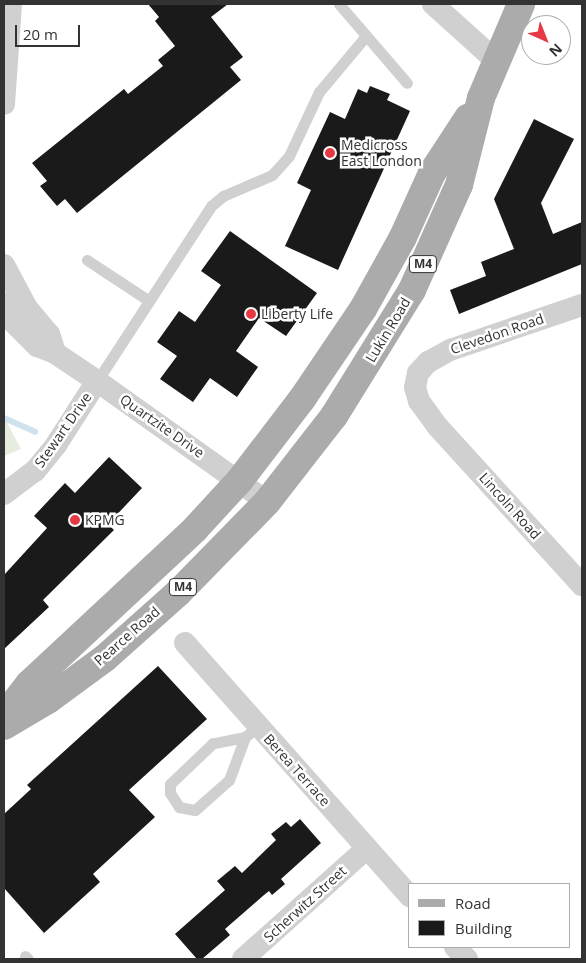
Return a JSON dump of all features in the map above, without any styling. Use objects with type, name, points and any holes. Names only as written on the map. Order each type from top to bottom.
[{"type":"main road","name":"Lukin Road","points":[[334,416],[412,290],[459,185],[481,98],[521,4]]},
{"type":"main road","name":"Lukin Road","points":[[240,480],[302,399],[363,309],[403,237],[432,173],[481,98]]},
{"type":"main road","name":"Pearce Road","points":[[4,726],[48,700],[105,658],[178,593],[267,502],[334,416]]},
{"type":"main road","name":"M4","points":[[4,716],[29,684],[195,529],[240,480]]},
{"type":"street","points":[[4,104],[11,4]]},
{"type":"street","points":[[433,4],[496,61]]},
{"type":"street","points":[[4,265],[23,302],[48,334],[55,353]]},
{"type":"street","name":"Quartzite Drive","points":[[4,303],[24,334],[37,346],[55,353],[97,381],[240,480],[267,502]]},
{"type":"street","name":"Clevedon Road","points":[[438,427],[420,401],[415,387],[418,373],[428,362],[450,350],[582,305]]},
{"type":"street","name":"Stewart Drive","points":[[4,494],[35,471],[56,445],[97,381]]},
{"type":"street","name":"Lincoln Road","points":[[438,427],[582,585]]},
{"type":"street","name":"Berea Terrace","points":[[185,643],[251,731],[367,848],[408,894]]},
{"type":"street","name":"Scherwitz Street","points":[[243,959],[367,848]]},
{"type":"street","points":[[456,948],[467,959]]},
{"type":"lane","points":[[339,4],[407,83]]},
{"type":"lane","points":[[97,381],[211,206],[223,196],[272,175],[289,156],[319,92],[366,36]]},
{"type":"lane","points":[[88,260],[148,300]]},
{"type":"lane","points":[[251,731],[229,780],[195,810],[179,806],[170,793],[170,784],[213,743],[251,731]]},
{"type":"shaded area","points":[[4,417],[21,449],[4,456]]},
{"type":"building","points":[[148,4],[228,4],[211,17],[243,57],[230,67],[241,80],[77,213],[65,199],[57,206],[40,186],[47,181],[32,163],[124,89],[128,94],[163,66],[158,60],[175,46],[155,21],[159,17]]},
{"type":"building","points":[[370,86],[390,94],[387,100],[410,111],[338,270],[285,246],[311,190],[297,183],[330,112],[345,119],[358,89],[367,93]]},
{"type":"building","points":[[534,119],[574,139],[541,203],[553,234],[582,222],[582,264],[459,314],[450,290],[486,276],[481,262],[514,249],[494,199]]},
{"type":"building","name":"Liberty Life","points":[[230,231],[317,293],[286,336],[259,318],[236,351],[258,367],[237,397],[210,378],[193,402],[160,379],[177,356],[157,342],[179,311],[195,322],[221,285],[201,271]]},
{"type":"building","name":"KPMG","points":[[109,457],[142,488],[108,524],[114,530],[43,600],[49,607],[4,649],[4,575],[47,528],[34,516],[65,483],[75,493]]},
{"type":"building","points":[[158,666],[207,719],[129,790],[155,817],[93,874],[100,882],[44,933],[4,888],[4,814],[31,789],[27,785]]},
{"type":"building","points":[[300,819],[321,843],[281,879],[285,884],[272,895],[269,891],[264,895],[225,929],[230,935],[202,959],[197,959],[175,934],[225,890],[217,881],[235,866],[242,873],[276,840],[271,834],[286,822],[291,827]]},
{"type":"waterway","points":[[4,418],[35,432]]},
{"type":"place","name":"Medicross East London","points":[[330,153]]},
{"type":"place","name":"Liberty Life","points":[[251,314]]},
{"type":"place","name":"KPMG","points":[[75,520]]}]
